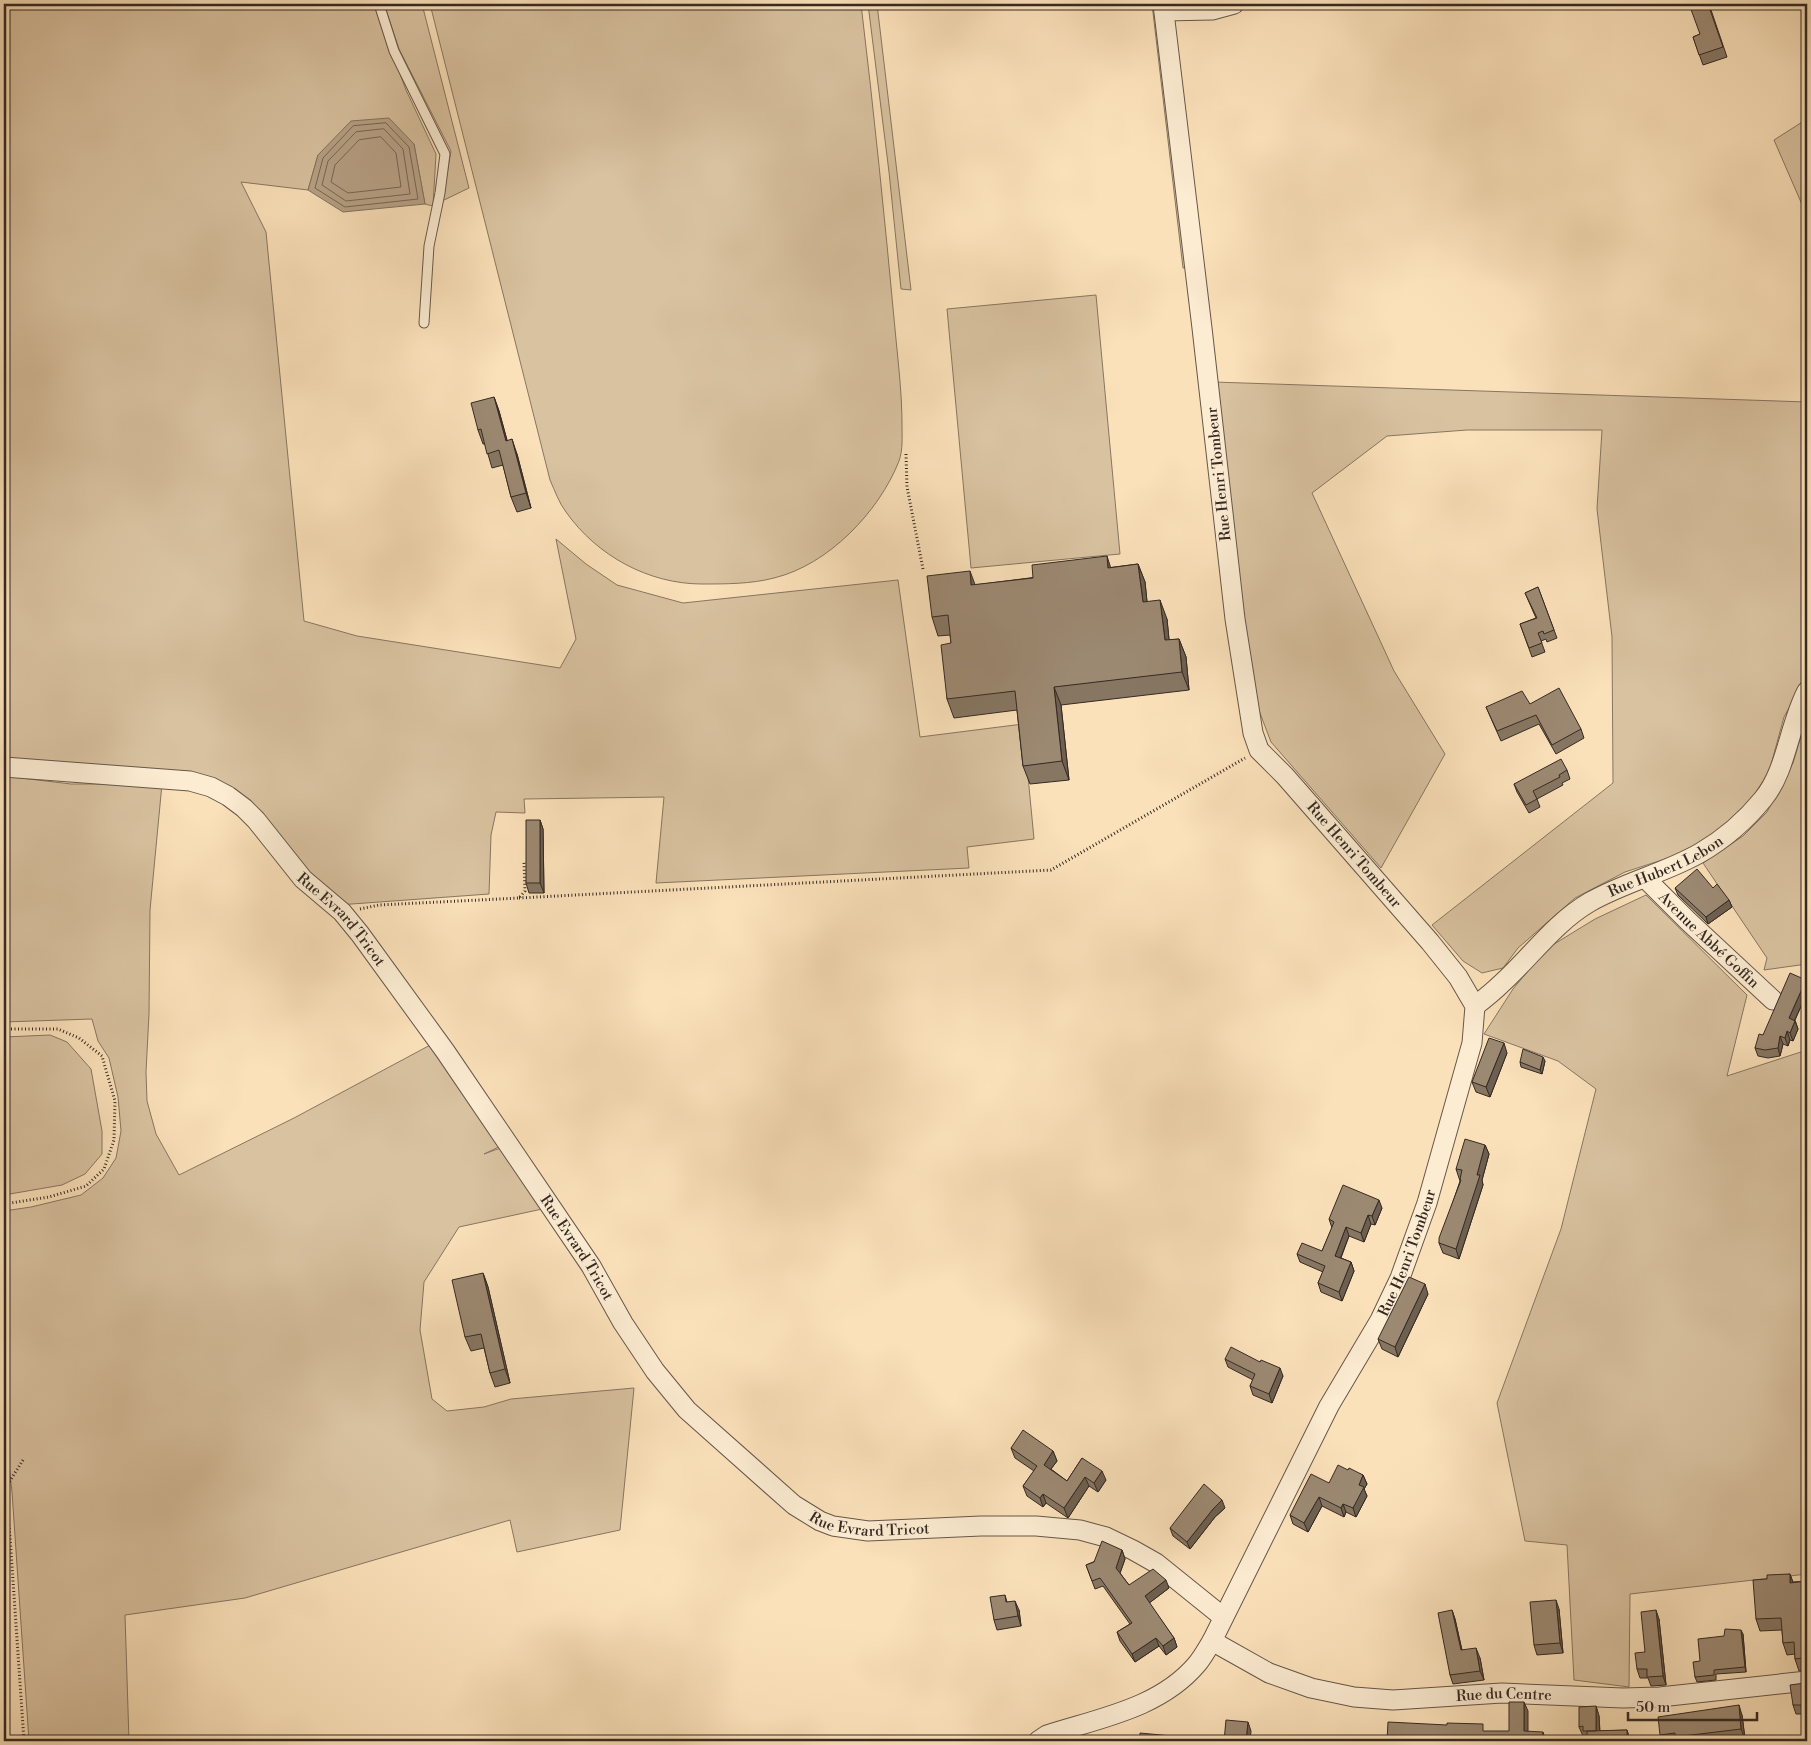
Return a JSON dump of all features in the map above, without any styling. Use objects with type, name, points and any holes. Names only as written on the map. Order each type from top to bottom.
[{"type":"street","name":"Rue Henri Tombeur","points":[[1038,1741],[1047,1735],[1141,1705],[1161,1695],[1181,1680],[1198,1663],[1212,1641],[1329,1406],[1380,1320],[1400,1278],[1427,1203],[1472,1043],[1475,1006],[1458,977],[1430,942],[1285,776],[1259,750],[1253,733],[1235,619],[1163,7],[1212,10],[1234,4]]},
{"type":"street","name":"Rue Hubert Lebon","points":[[1475,1006],[1502,984],[1566,918],[1590,902],[1700,853],[1730,832],[1764,798],[1778,772],[1800,704],[1807,691]]},
{"type":"street","name":"Rue Evrard Tricot","points":[[4,767],[190,781],[211,787],[228,796],[244,808],[256,820],[303,879],[342,912],[360,934],[445,1051],[591,1266],[624,1323],[660,1377],[687,1410],[794,1505],[820,1521],[833,1526],[868,1531],[1024,1526],[1080,1530],[1106,1536],[1156,1563],[1223,1618]]},
{"type":"street","name":"Avenue Abbé Goffin","points":[[1645,878],[1773,1000]]},
{"type":"street","name":"Rue du Centre","points":[[1212,1641],[1269,1673],[1311,1688],[1354,1697],[1392,1700],[1502,1693],[1623,1698],[1660,1697],[1807,1681]]},
{"type":"lane","points":[[379,4],[394,51],[445,154],[440,193],[429,246],[424,323]]},
{"type":"path","points":[[906,454],[907,487],[923,569]]},
{"type":"path","points":[[342,912],[379,905],[1051,870],[1259,750]]},
{"type":"path","points":[[520,898],[525,892],[524,861]]},
{"type":"path","points":[[4,1029],[58,1029],[79,1038],[102,1056],[115,1102],[114,1140],[104,1169],[86,1186],[49,1197],[4,1204]]},
{"type":"path","points":[[23,1460],[5,1488],[24,1741]]},
{"type":"shaded area","points":[[4,4],[374,4],[406,90],[436,154],[433,206],[425,204],[414,144],[318,155],[308,190],[241,182],[266,232],[304,621],[357,636],[560,668],[576,639],[556,539],[586,564],[617,585],[683,603],[898,580],[920,737],[1023,724],[1034,839],[967,847],[969,868],[656,883],[664,797],[524,799],[525,813],[496,812],[491,835],[489,894],[338,905],[230,789],[4,762]]},
{"type":"shaded area","points":[[384,4],[422,4],[469,188],[442,201],[451,151],[399,49]]},
{"type":"shaded area","points":[[430,4],[861,4],[899,365],[902,443],[899,461],[879,499],[865,517],[832,549],[794,571],[774,578],[729,584],[682,583],[644,573],[609,554],[593,542],[566,512],[550,480]]},
{"type":"shaded area","points":[[868,4],[877,4],[911,290],[901,289],[889,172]]},
{"type":"shaded area","points":[[1152,4],[1157,4],[1189,268],[1183,268]]},
{"type":"shaded area","points":[[1807,119],[1807,216],[1774,140]]},
{"type":"shaded area","points":[[1096,295],[1120,554],[971,568],[947,309]]},
{"type":"shaded area","points":[[1214,382],[1807,402],[1807,675],[1784,717],[1769,772],[1747,806],[1699,848],[1625,872],[1575,898],[1518,948],[1503,968],[1482,973],[1463,961],[1432,925],[1613,783],[1612,637],[1597,509],[1602,430],[1467,430],[1387,436],[1312,493],[1394,671],[1445,754],[1381,868],[1271,742],[1255,700]]},
{"type":"shaded area","points":[[1807,716],[1807,964],[1764,970],[1767,958],[1703,863],[1743,836],[1767,812],[1793,763]]},
{"type":"shaded area","points":[[4,776],[71,784],[162,784],[150,910],[147,1101],[156,1134],[179,1175],[294,1118],[434,1043],[505,1144],[484,1154],[506,1146],[547,1208],[459,1227],[424,1282],[420,1330],[432,1399],[447,1411],[484,1407],[511,1399],[634,1388],[620,1530],[517,1552],[510,1520],[245,1598],[125,1615],[129,1741],[29,1741],[12,1492],[4,1424],[4,1211],[31,1207],[81,1195],[103,1178],[116,1158],[121,1131],[118,1097],[109,1058],[98,1041],[92,1019],[4,1022]]},
{"type":"shaded area","points":[[1646,895],[1747,995],[1727,1076],[1807,1050],[1807,1574],[1630,1594],[1629,1687],[1574,1680],[1567,1545],[1525,1541],[1497,1403],[1561,1229],[1596,1089],[1558,1061],[1484,1034],[1513,989],[1546,949],[1595,919]]},
{"type":"shaded area","points":[[50,1035],[67,1042],[91,1069],[102,1131],[102,1154],[85,1174],[62,1185],[4,1195],[4,1037]]},
{"type":"water","points":[[389,118],[414,144],[425,204],[343,212],[308,190],[318,155],[351,121]]},
{"type":"building","points":[[1689,4],[1708,4],[1723,47],[1699,55],[1693,37],[1700,34]]},
{"type":"building","points":[[494,397],[506,441],[512,439],[526,493],[511,497],[499,450],[487,454],[481,429],[478,430],[471,403]]},
{"type":"building","points":[[1107,556],[1108,568],[1138,564],[1143,602],[1160,600],[1165,640],[1179,639],[1182,672],[1054,687],[1062,761],[1023,766],[1015,691],[947,699],[941,645],[951,643],[948,615],[932,617],[927,576],[970,571],[971,585],[1033,578],[1032,565]]},
{"type":"building","points":[[1538,587],[1554,630],[1544,634],[1543,631],[1538,633],[1542,643],[1529,648],[1520,624],[1537,618],[1525,593]]},
{"type":"building","points":[[1559,688],[1581,729],[1552,745],[1536,715],[1497,731],[1486,707],[1522,691],[1530,704]]},
{"type":"building","points":[[1561,759],[1567,770],[1559,775],[1560,777],[1533,791],[1537,799],[1526,805],[1514,784]]},
{"type":"building","points":[[526,820],[540,820],[540,883],[526,883]]},
{"type":"building","points":[[1697,869],[1713,888],[1717,884],[1729,900],[1706,917],[1675,888]]},
{"type":"building","points":[[1790,973],[1806,980],[1789,1018],[1795,1021],[1790,1033],[1787,1031],[1785,1038],[1780,1036],[1778,1048],[1765,1050],[1755,1048],[1759,1034],[1763,1035]]},
{"type":"building","points":[[1489,1038],[1504,1043],[1486,1087],[1472,1082]]},
{"type":"building","points":[[1523,1049],[1543,1057],[1540,1070],[1520,1062]]},
{"type":"building","points":[[1465,1139],[1485,1145],[1477,1175],[1480,1175],[1456,1249],[1439,1243],[1439,1238],[1461,1180],[1462,1170],[1456,1169]]},
{"type":"building","points":[[1343,1185],[1379,1200],[1372,1216],[1368,1215],[1361,1233],[1346,1227],[1335,1256],[1351,1262],[1339,1292],[1318,1283],[1325,1266],[1297,1254],[1302,1243],[1322,1251],[1334,1222],[1329,1219]]},
{"type":"building","points":[[483,1273],[505,1369],[490,1373],[481,1334],[465,1337],[452,1280]]},
{"type":"building","points":[[1409,1277],[1425,1284],[1395,1347],[1378,1339]]},
{"type":"building","points":[[1231,1347],[1260,1362],[1261,1360],[1280,1368],[1269,1394],[1250,1386],[1255,1374],[1225,1359]]},
{"type":"building","points":[[1023,1430],[1053,1451],[1044,1465],[1067,1481],[1082,1458],[1102,1471],[1094,1483],[1085,1477],[1064,1508],[1043,1494],[1040,1498],[1023,1486],[1037,1466],[1011,1448]]},
{"type":"building","points":[[1338,1465],[1363,1475],[1359,1485],[1364,1487],[1353,1508],[1343,1504],[1341,1508],[1319,1497],[1304,1523],[1290,1515],[1311,1474],[1329,1483]]},
{"type":"building","points":[[1204,1484],[1222,1500],[1187,1542],[1170,1528]]},
{"type":"building","points":[[1102,1541],[1122,1550],[1116,1568],[1129,1585],[1153,1569],[1166,1580],[1145,1596],[1174,1638],[1163,1646],[1156,1638],[1132,1654],[1117,1632],[1132,1623],[1100,1578],[1092,1581],[1086,1565],[1094,1562]]},
{"type":"building","points":[[1790,1574],[1790,1583],[1807,1581],[1807,1660],[1802,1658],[1795,1659],[1794,1642],[1783,1643],[1781,1618],[1756,1619],[1753,1580],[1767,1579],[1767,1575]]},
{"type":"building","points":[[1005,1595],[1006,1602],[1015,1601],[1018,1616],[994,1620],[990,1597]]},
{"type":"building","points":[[1556,1600],[1560,1643],[1534,1645],[1530,1602]]},
{"type":"building","points":[[1452,1610],[1461,1650],[1476,1648],[1480,1671],[1450,1675],[1438,1613]]},
{"type":"building","points":[[1656,1610],[1663,1676],[1647,1677],[1647,1669],[1637,1669],[1635,1653],[1645,1652],[1641,1612]]},
{"type":"building","points":[[1725,1629],[1741,1630],[1745,1667],[1714,1670],[1714,1675],[1695,1677],[1693,1662],[1700,1661],[1698,1639],[1724,1636]]},
{"type":"building","points":[[1807,1682],[1807,1721],[1803,1721],[1801,1705],[1793,1705],[1790,1685]]},
{"type":"building","points":[[1509,1702],[1524,1702],[1524,1731],[1543,1732],[1542,1741],[1387,1741],[1388,1722],[1447,1725],[1447,1723],[1483,1724],[1483,1731],[1509,1731]]},
{"type":"building","points":[[1739,1705],[1741,1729],[1675,1737],[1675,1733],[1660,1735],[1658,1717]]},
{"type":"building","points":[[1596,1706],[1596,1731],[1627,1730],[1627,1741],[1587,1741],[1587,1731],[1583,1731],[1583,1726],[1579,1727],[1579,1707]]},
{"type":"building","points":[[1226,1720],[1248,1722],[1246,1741],[1224,1741]]},
{"type":"building","points":[[1140,1733],[1224,1741],[1140,1741]]}]
